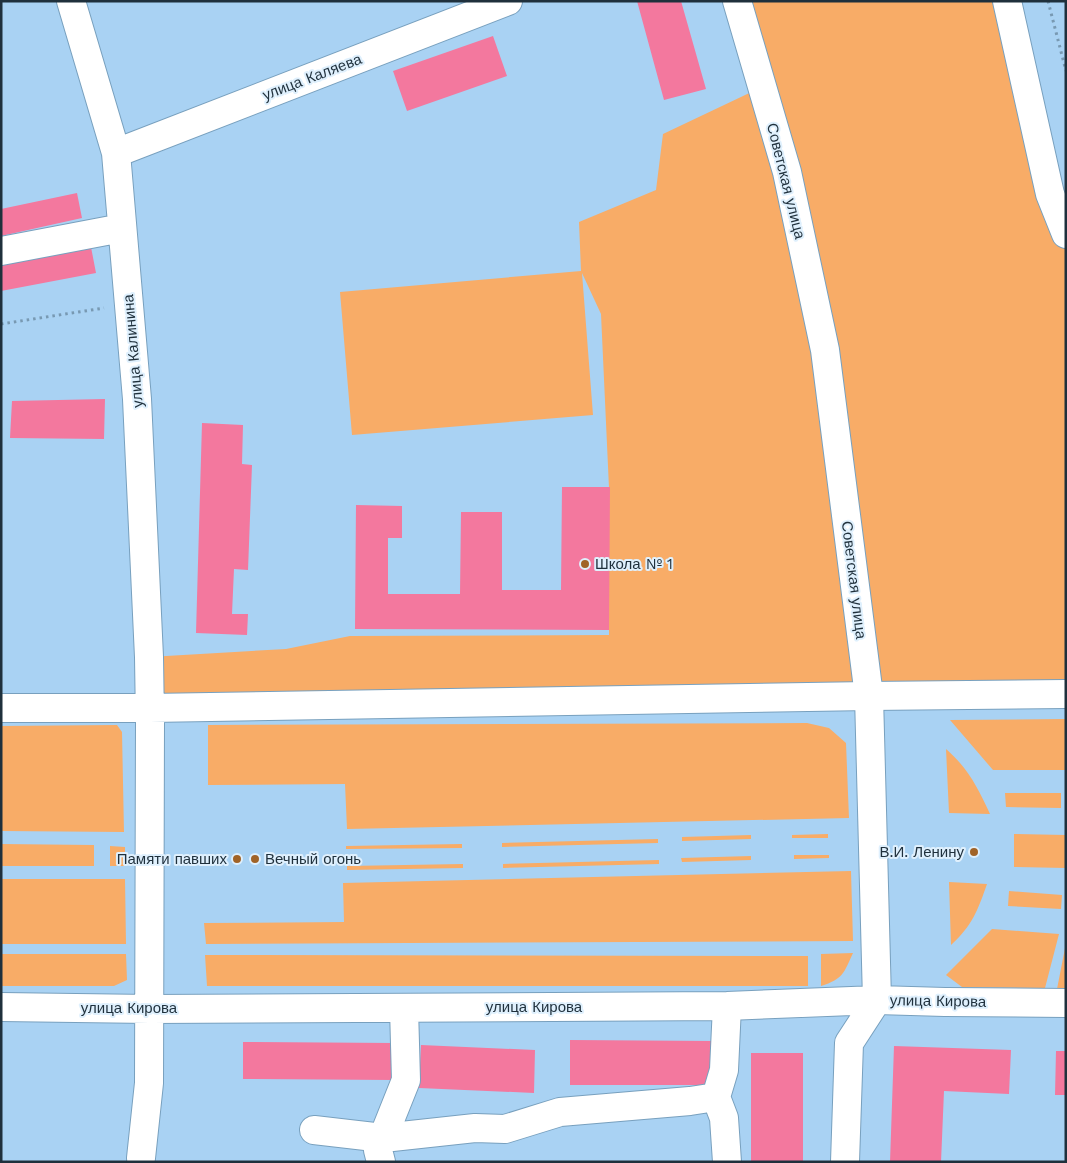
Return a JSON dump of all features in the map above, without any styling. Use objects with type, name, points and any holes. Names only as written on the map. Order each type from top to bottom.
[{"type":"street","name":"улица Калинина","points":[[71,1],[116,153],[137,399],[150,708],[149,1083],[141,1158]]},
{"type":"street","name":"улица Каляева","points":[[116,153],[508,1]]},
{"type":"street","name":"Советская улица","points":[[737,1],[787,172],[825,350],[869,696],[877,1000]]},
{"type":"street","points":[[1007,1],[1058,192],[1066,234]]},
{"type":"street","points":[[1,251],[122,228]]},
{"type":"street","points":[[1,708],[150,708],[1066,694]]},
{"type":"street","points":[[845,1162],[848,1043],[877,1000]]},
{"type":"street","name":"улица Кирова","points":[[1,1007],[150,1009],[727,1006],[877,1000],[1066,1003]]},
{"type":"street","points":[[727,1006],[724,1070],[716,1097],[724,1118],[727,1162]]},
{"type":"street","points":[[382,1150],[406,1080],[404,1008]]},
{"type":"street","points":[[314,1130],[382,1150],[475,1128],[505,1128],[560,1112],[716,1097]]},
{"type":"path","points":[[1048,1],[1066,71]]},
{"type":"path","points":[[1,324],[129,305]]},
{"type":"shaded area","points":[[737,1],[1007,1],[1066,234],[1066,694],[150,708],[149,657],[286,649],[350,636],[609,635],[609,488],[601,314],[582,273],[593,415],[352,435],[340,292],[581,271],[579,222],[656,190],[663,134],[762,87]]},
{"type":"shaded area","points":[[1066,719],[1066,770],[993,770],[950,720]]},
{"type":"shaded area","points":[[807,723],[829,728],[846,743],[849,818],[347,829],[345,784],[208,785],[208,725]]},
{"type":"shaded area","points":[[117,725],[122,732],[124,832],[1,831],[1,726]]},
{"type":"shaded area","points":[[946,749],[972,779],[990,814],[949,813]]},
{"type":"shaded area","points":[[1005,793],[1061,793],[1061,808],[1006,807]]},
{"type":"shaded area","points":[[828,834],[828,838],[792,838],[792,835]]},
{"type":"shaded area","points":[[1014,834],[1066,835],[1066,868],[1014,867]]},
{"type":"shaded area","points":[[751,835],[751,839],[682,841],[682,837]]},
{"type":"shaded area","points":[[658,839],[658,843],[502,847],[502,843]]},
{"type":"shaded area","points":[[1,844],[94,845],[94,866],[1,866]]},
{"type":"shaded area","points":[[462,844],[462,848],[346,849],[346,846]]},
{"type":"shaded area","points":[[110,846],[125,847],[125,866],[110,866]]},
{"type":"shaded area","points":[[794,855],[829,855],[829,858],[794,859]]},
{"type":"shaded area","points":[[751,856],[751,860],[682,862],[681,858]]},
{"type":"shaded area","points":[[659,860],[659,864],[503,868],[503,864]]},
{"type":"shaded area","points":[[463,864],[463,868],[347,870],[347,866]]},
{"type":"shaded area","points":[[851,871],[853,941],[206,944],[204,923],[344,922],[343,883]]},
{"type":"shaded area","points":[[1,879],[125,879],[126,944],[1,944]]},
{"type":"shaded area","points":[[949,882],[987,884],[974,917],[951,945]]},
{"type":"shaded area","points":[[1009,891],[1062,895],[1061,909],[1008,906]]},
{"type":"shaded area","points":[[992,929],[1059,934],[1045,988],[962,987],[946,975]]},
{"type":"shaded area","points":[[1066,943],[1066,989],[1057,989]]},
{"type":"shaded area","points":[[853,953],[842,974],[834,981],[821,986],[821,954]]},
{"type":"shaded area","points":[[1,954],[126,954],[127,980],[114,986],[1,986]]},
{"type":"shaded area","points":[[205,955],[808,956],[808,986],[207,986]]},
{"type":"building","points":[[637,1],[681,1],[706,89],[664,100]]},
{"type":"building","points":[[493,36],[507,76],[407,111],[393,71]]},
{"type":"building","points":[[77,193],[82,218],[1,236],[1,209]]},
{"type":"building","points":[[91,247],[96,273],[1,291],[1,264]]},
{"type":"building","points":[[105,399],[104,439],[10,438],[12,401]]},
{"type":"building","points":[[202,423],[243,425],[242,464],[252,465],[248,570],[234,569],[232,614],[248,614],[247,635],[196,633]]},
{"type":"building","name":"Школа № 1","points":[[562,487],[610,487],[609,630],[355,629],[356,505],[402,506],[402,538],[388,538],[388,594],[460,594],[461,512],[502,512],[502,590],[561,590]]},
{"type":"building","points":[[570,1040],[712,1041],[712,1085],[570,1085]]},
{"type":"building","points":[[243,1042],[394,1043],[394,1080],[243,1079]]},
{"type":"building","points":[[421,1045],[535,1050],[534,1093],[419,1088]]},
{"type":"building","points":[[894,1046],[1011,1050],[1009,1094],[944,1091],[941,1162],[890,1162]]},
{"type":"building","points":[[1056,1051],[1066,1051],[1066,1095],[1055,1095]]},
{"type":"building","points":[[751,1053],[803,1053],[803,1162],[751,1162]]},
{"type":"place","name":"Школа № 1","points":[[585,564]]},
{"type":"place","name":"В.И. Ленину","points":[[974,852]]},
{"type":"place","name":"Памяти павших","points":[[237,859]]},
{"type":"place","name":"Вечный огонь","points":[[255,859]]}]
